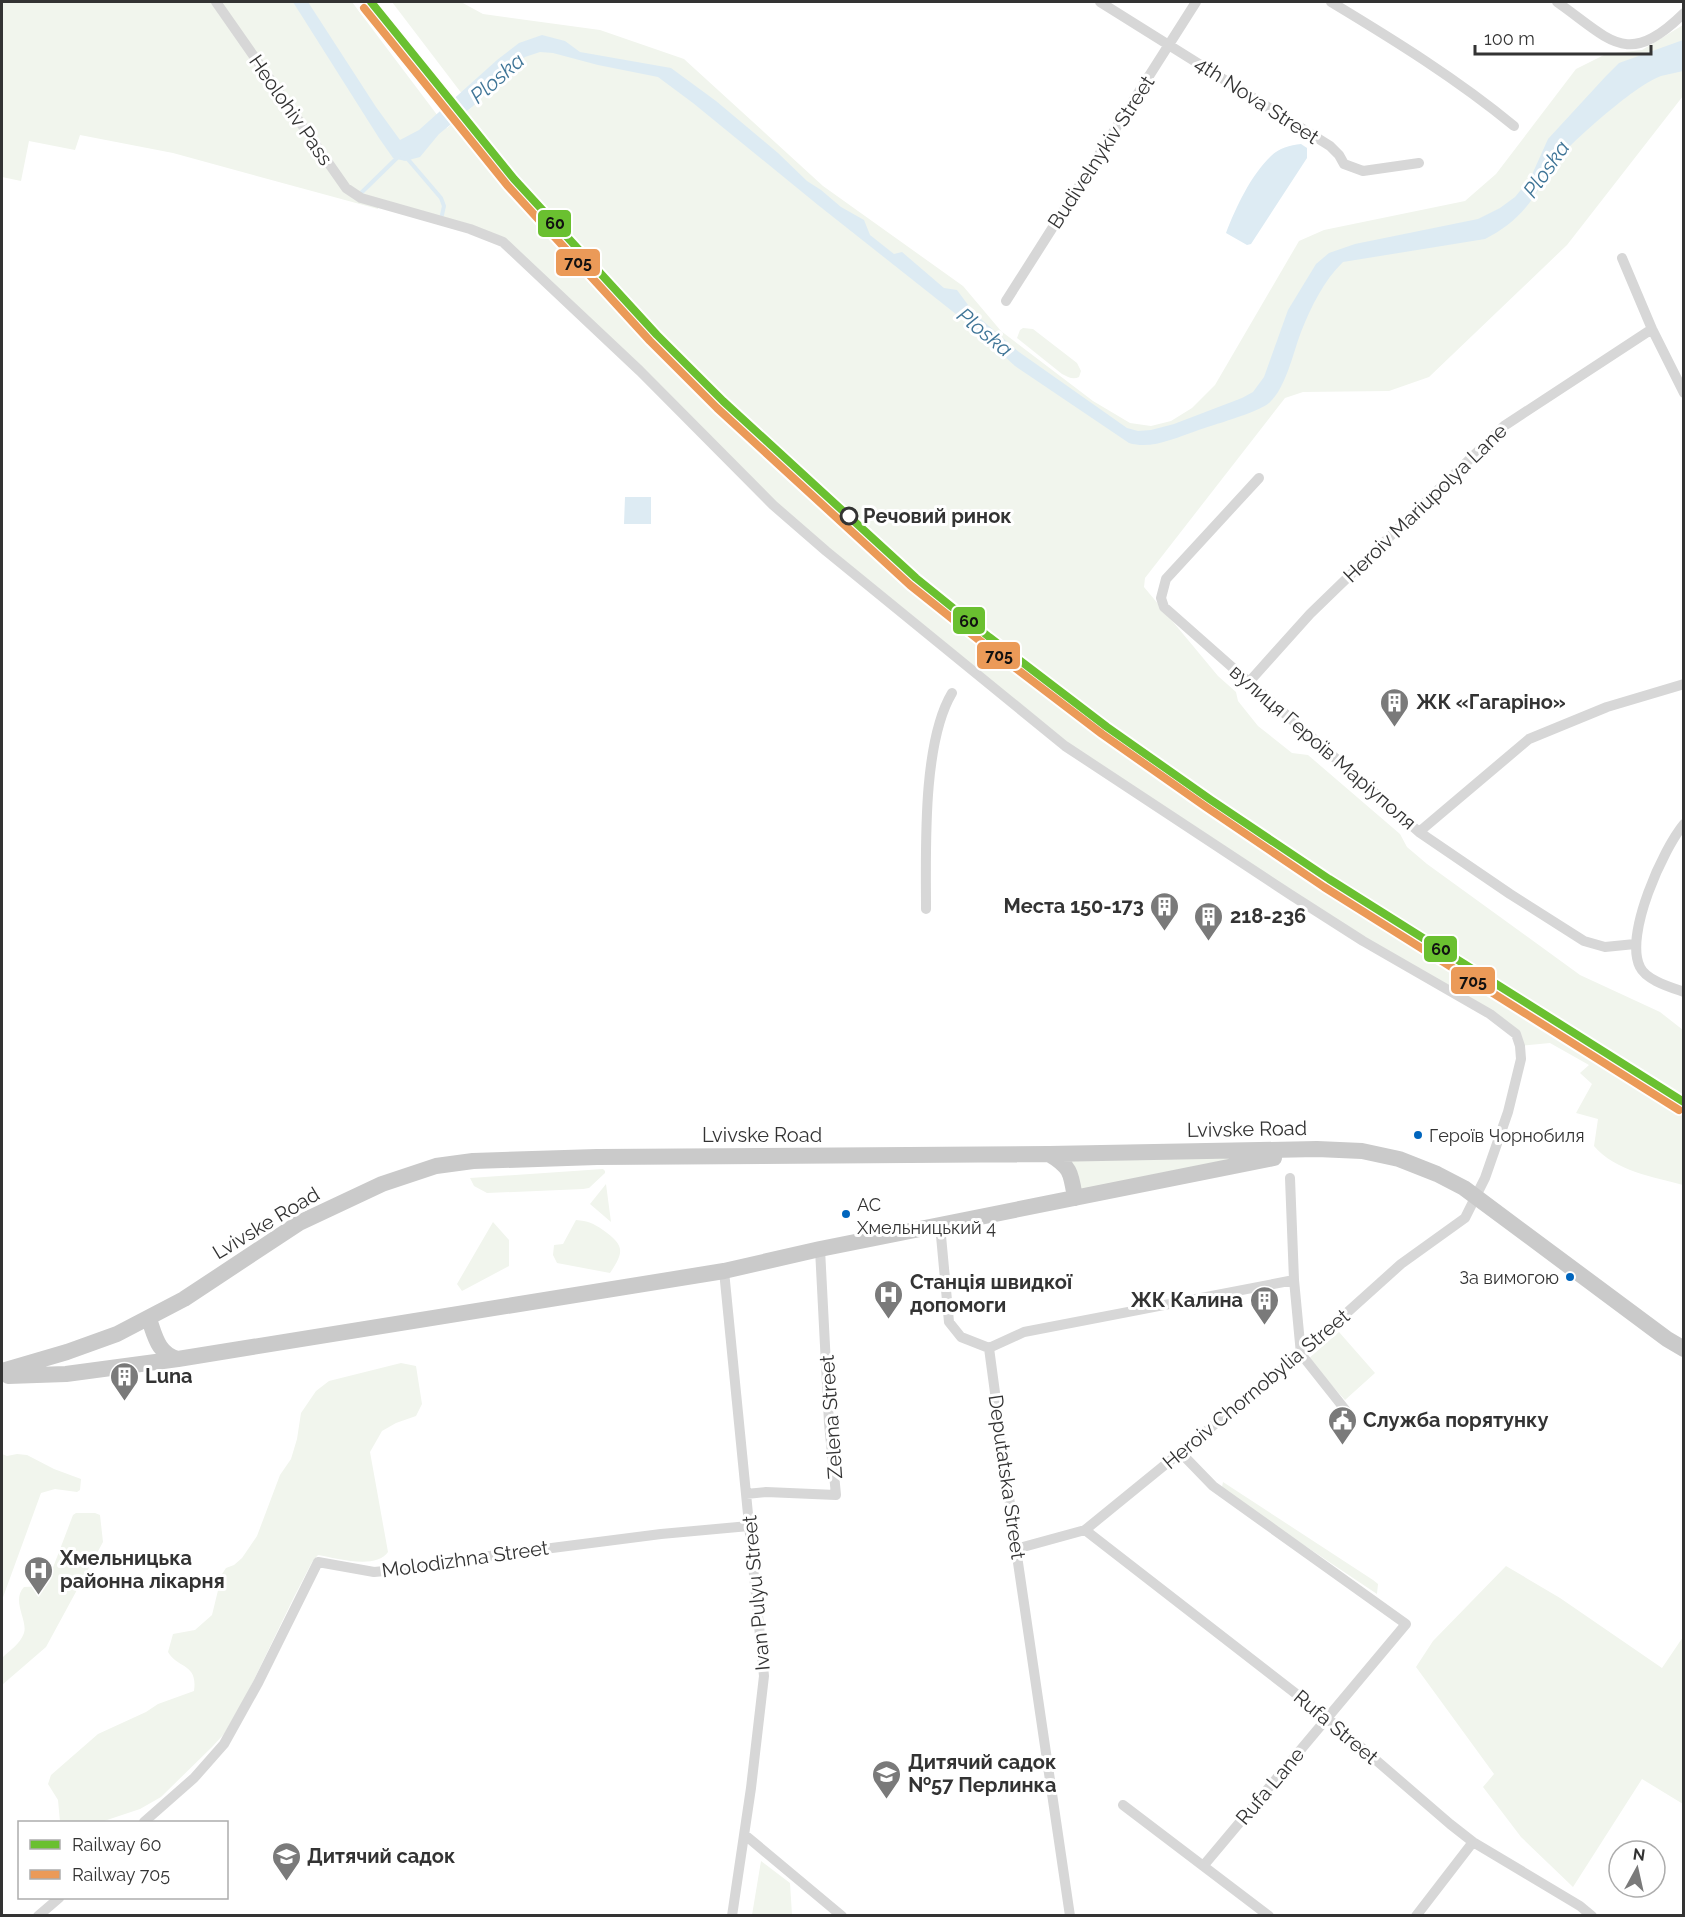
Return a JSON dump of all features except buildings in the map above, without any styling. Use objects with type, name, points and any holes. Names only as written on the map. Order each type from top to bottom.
[{"type":"main road","points":[[1317,1149],[1362,1151],[1399,1159],[1464,1188],[1683,1349]]},
{"type":"main road","name":"Lvivske Road","points":[[2,1374],[117,1334],[184,1299],[299,1223],[382,1184],[436,1166],[473,1161],[604,1157],[1049,1154],[1317,1149]]},
{"type":"main road","name":"Lvivske Road","points":[[2,1374],[66,1374],[178,1359],[724,1270],[1317,1149]]},
{"type":"main road","points":[[1049,1154],[1067,1166],[1071,1174],[1075,1198]]},
{"type":"main road","points":[[148,1319],[163,1352],[178,1359]]},
{"type":"street","name":"Heolohiv Pass","points":[[216,2],[346,188],[361,198],[471,229],[503,242],[640,371],[773,505],[826,552],[1065,746],[1300,901],[1363,941],[1490,1014],[1516,1034],[1521,1059],[1515,1086],[1497,1148],[1475,1197]]},
{"type":"street","name":"4th Nova Street","points":[[1100,2],[1330,146],[1344,164],[1353,169],[1363,171],[1419,163]]},
{"type":"street","name":"Budivelnykiv Street","points":[[1006,301],[1196,2]]},
{"type":"street","points":[[1331,2],[1407,48],[1471,92],[1514,126]]},
{"type":"street","points":[[1557,2],[1612,41],[1632,46],[1645,43],[1666,30],[1683,13]]},
{"type":"street","points":[[1622,258],[1652,329],[1683,393]]},
{"type":"street","name":"Heroiv Mariupolya Lane","points":[[1249,682],[1310,614],[1504,426],[1652,329]]},
{"type":"street","name":"вулиця Героїв Маріуполя","points":[[1259,478],[1166,579],[1161,598],[1164,607],[1419,832],[1509,894],[1584,941],[1605,947],[1635,944]]},
{"type":"street","points":[[1419,832],[1529,739],[1607,707],[1683,684]]},
{"type":"street","points":[[926,909],[927,830],[933,747],[952,693]]},
{"type":"street","points":[[1683,824],[1658,867],[1647,897],[1635,944],[1640,967],[1649,976],[1683,992]]},
{"type":"street","points":[[1290,1178],[1300,1354],[1347,1412]]},
{"type":"street","name":"Heroiv Chornobylia Street","points":[[1016,1549],[1084,1530],[1300,1354],[1401,1264],[1465,1218],[1475,1197]]},
{"type":"street","points":[[940,1225],[949,1322],[961,1337],[989,1348],[1024,1332],[1294,1280]]},
{"type":"street","name":"Zelena Street","points":[[746,1494],[766,1492],[836,1495],[829,1423],[820,1249]]},
{"type":"street","name":"Ivan Pulyu Street","points":[[724,1270],[764,1676],[745,1835],[732,1916]]},
{"type":"street","name":"Deputatska Street","points":[[989,1348],[1070,1916]]},
{"type":"street","name":"Rufa Lane","points":[[1181,1453],[1213,1486],[1406,1624],[1204,1865]]},
{"type":"street","name":"Molodizhna Street","points":[[145,1821],[194,1778],[224,1744],[258,1683],[318,1562],[374,1572],[427,1567],[466,1558],[661,1534],[749,1526]]},
{"type":"street","name":"Rufa Street","points":[[1084,1530],[1326,1717],[1473,1842],[1580,1906],[1592,1916]]},
{"type":"street","points":[[1123,1805],[1269,1916]]},
{"type":"street","points":[[745,1835],[842,1916]]},
{"type":"street","points":[[1416,1916],[1473,1842]]},
{"type":"street","points":[[38,1916],[58,1899]]},
{"type":"street","points":[[1573,1916],[1580,1906]]},
{"type":"shaded area","points":[[2,2],[352,2],[447,128],[472,107],[392,2],[461,2],[483,14],[600,30],[684,59],[823,186],[963,286],[1001,331],[1093,401],[1130,423],[1151,426],[1171,421],[1192,408],[1215,385],[1299,241],[1324,230],[1465,201],[1496,174],[1576,69],[1606,54],[1642,50],[1683,25],[1683,96],[1567,245],[1429,377],[1389,391],[1303,392],[1285,398],[1145,578],[1144,587],[1218,676],[1236,692],[1238,701],[1258,726],[1292,753],[1308,755],[1400,834],[1407,847],[1427,864],[1580,975],[1660,1012],[1683,1030],[1683,1185],[1624,1167],[1603,1155],[1594,1146],[1598,1119],[1576,1113],[1592,1084],[1580,1073],[1589,1065],[1550,1043],[1520,1046],[1516,1034],[1363,941],[1065,746],[826,551],[503,242],[379,204],[378,209],[173,153],[80,135],[75,150],[29,141],[21,181],[2,177]]},
{"type":"shaded area","points":[[1023,328],[1033,329],[1077,363],[1081,371],[1079,377],[1073,378],[1062,374],[1017,338]]},
{"type":"shaded area","points":[[1317,1149],[1075,1198],[1060,1160]]},
{"type":"shaded area","points":[[603,1169],[605,1173],[589,1188],[583,1189],[487,1193],[474,1186],[470,1178]]},
{"type":"shaded area","points":[[606,1184],[611,1222],[590,1204]]},
{"type":"shaded area","points":[[576,1220],[596,1226],[610,1235],[618,1244],[620,1254],[610,1273],[557,1263],[553,1255],[554,1245],[563,1244]]},
{"type":"shaded area","points":[[493,1222],[509,1240],[509,1266],[462,1291],[457,1284]]},
{"type":"shaded area","points":[[1339,1332],[1375,1373],[1345,1400],[1308,1359]]},
{"type":"shaded area","points":[[401,1363],[416,1366],[422,1404],[416,1416],[382,1431],[370,1452],[388,1552],[382,1557],[365,1562],[318,1555],[312,1562],[247,1694],[224,1734],[161,1797],[140,1809],[104,1821],[60,1821],[58,1800],[48,1784],[51,1775],[98,1734],[158,1704],[194,1691],[193,1675],[168,1652],[173,1634],[195,1630],[212,1615],[222,1574],[226,1568],[242,1558],[257,1536],[280,1475],[291,1459],[301,1413],[316,1391],[329,1381]]},
{"type":"shaded area","points":[[2,1454],[27,1455],[54,1469],[81,1479],[80,1490],[77,1492],[55,1489],[41,1493],[2,1600]]},
{"type":"shaded area","points":[[1223,1482],[1373,1580],[1378,1584],[1377,1594],[1256,1513],[1222,1487]]},
{"type":"shaded area","points":[[76,1513],[100,1515],[103,1542],[46,1647],[2,1685],[2,1658],[17,1644],[25,1628],[19,1604],[20,1592],[24,1587],[46,1586],[73,1515]]},
{"type":"shaded area","points":[[1506,1566],[1560,1598],[1662,1668],[1683,1637],[1683,1804],[1642,1779],[1573,1887],[1521,1837],[1483,1787],[1494,1774],[1416,1667],[1433,1641]]},
{"type":"shaded area","points":[[761,1861],[790,1883],[792,1915],[752,1915]]},
{"type":"water","name":"Ploska","points":[[293,2],[308,2],[400,140],[419,130],[519,43],[542,35],[565,41],[580,52],[671,68],[716,101],[778,153],[807,181],[841,207],[864,220],[870,235],[894,254],[902,252],[944,288],[957,290],[974,313],[1019,352],[1127,428],[1138,431],[1174,424],[1253,392],[1264,377],[1288,310],[1316,264],[1329,253],[1355,244],[1478,219],[1500,208],[1515,197],[1530,179],[1548,139],[1619,63],[1683,40],[1683,71],[1650,81],[1618,103],[1556,160],[1523,210],[1494,234],[1485,239],[1343,262],[1324,285],[1314,304],[1280,389],[1269,403],[1245,415],[1171,440],[1137,445],[1129,443],[1015,366],[971,326],[658,77],[540,52],[525,57],[472,107],[439,134],[420,157],[405,161],[393,158]]},
{"type":"water","points":[[1301,144],[1307,148],[1307,158],[1251,244],[1247,245],[1226,233],[1234,213],[1257,172],[1274,153],[1289,146]]},
{"type":"water","points":[[625,497],[651,497],[651,524],[624,524]]},
{"type":"waterway","points":[[361,193],[399,156]]},
{"type":"waterway","points":[[406,157],[441,198],[444,206],[442,215]]},
{"type":"rail line","name":"60","points":[[371,2],[514,179],[657,335],[723,401],[916,578],[1107,727],[1211,800],[1329,879],[1684,1102]]},
{"type":"rail line","name":"705","points":[[364,8],[507,185],[650,341],[717,408],[910,585],[1102,734],[1206,807],[1324,887],[1679,1110]]},
{"type":"place","name":"Речовий ринок","points":[[849,516]]},
{"type":"place","name":"ЖК «Гагаріно»","points":[[1395,728]]},
{"type":"place","name":"Места 150-173","points":[[1165,932]]},
{"type":"place","name":"218-236","points":[[1209,942]]},
{"type":"place","name":"Героїв Чорнобиля","points":[[1418,1135]]},
{"type":"place","name":"АС Хмельницький 4","points":[[846,1214]]},
{"type":"place","name":"За вимогою","points":[[1570,1277]]},
{"type":"place","name":"Станція швидкої допомоги","points":[[889,1320]]},
{"type":"place","name":"ЖК Калина","points":[[1264,1326]]},
{"type":"place","name":"Luna","points":[[124,1402]]},
{"type":"place","name":"Служба порятунку","points":[[1342,1446]]},
{"type":"place","name":"Хмельницька районна лікарня","points":[[39,1596]]},
{"type":"place","name":"Дитячий садок №57 Перлинка","points":[[887,1800]]},
{"type":"place","name":"Дитячий садок","points":[[286,1882]]}]
